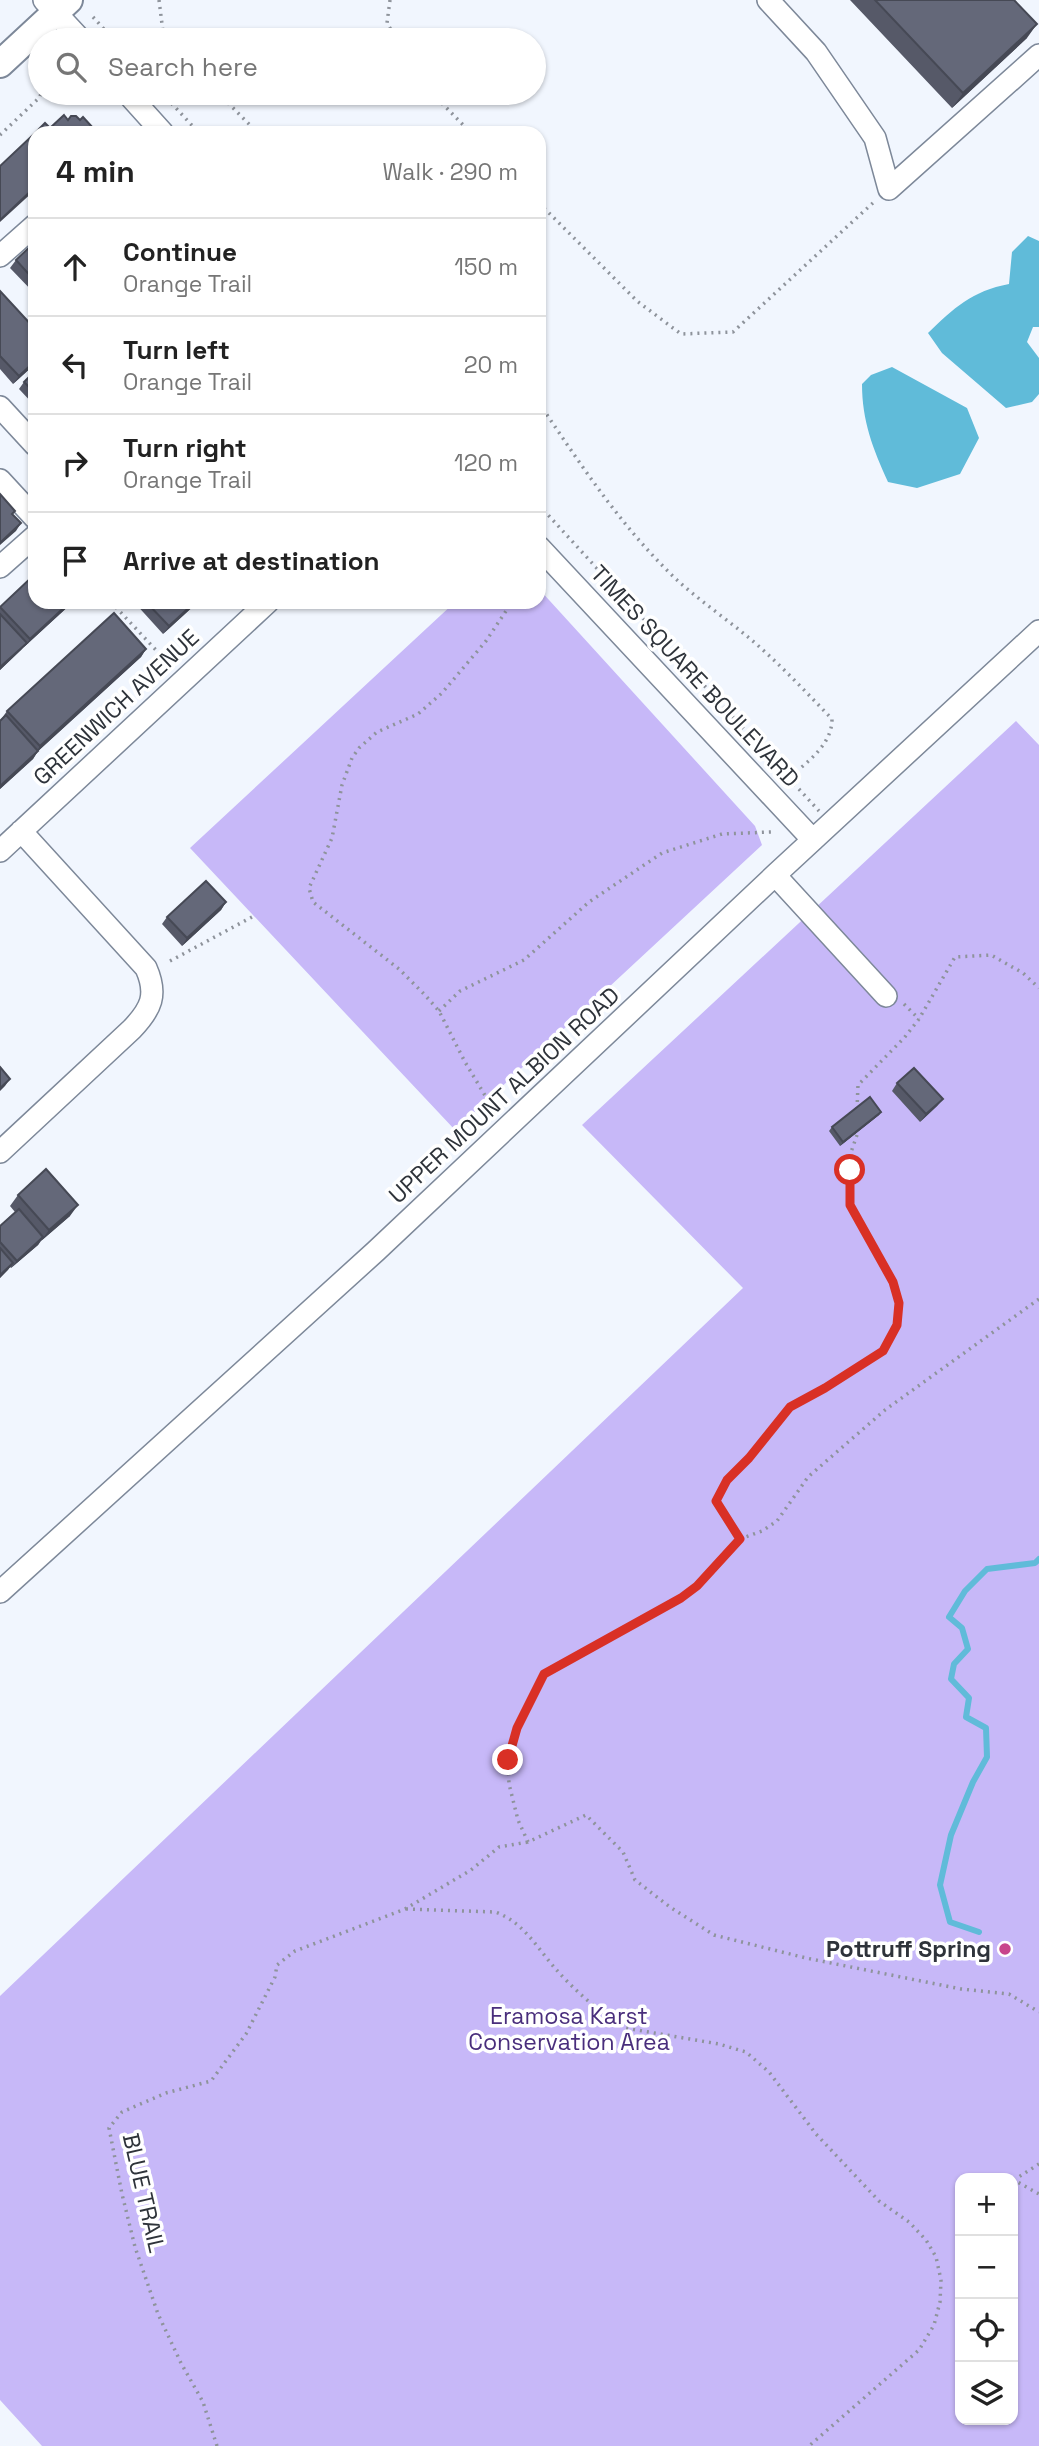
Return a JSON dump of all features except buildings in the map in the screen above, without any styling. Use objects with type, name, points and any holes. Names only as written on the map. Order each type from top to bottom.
[{"type":"main road","points":[[34,28],[57,4]]},
{"type":"main road","points":[[0,64],[28,35]]},
{"type":"street","points":[[768,0],[816,52],[875,138],[888,189],[1039,55]]},
{"type":"street","points":[[57,4],[73,28]]},
{"type":"street","points":[[138,105],[157,126]]},
{"type":"street","points":[[0,256],[28,231]]},
{"type":"street","points":[[0,407],[28,437]]},
{"type":"street","points":[[0,480],[28,510]]},
{"type":"street","points":[[0,568],[28,542]]},
{"type":"street","name":"TIMES SQUARE BOULEVARD","points":[[546,554],[813,840]]},
{"type":"street","name":"GREENWICH AVENUE","points":[[0,851],[260,609]]},
{"type":"street","name":"UPPER MOUNT ALBION ROAD","points":[[0,1592],[376,1251],[775,875],[1039,631]]},
{"type":"street","points":[[0,1152],[139,1022],[151,1004],[152,992],[146,968],[21,831]]},
{"type":"street","points":[[775,875],[886,996]]},
{"type":"path","points":[[159,0],[162,28]]},
{"type":"path","points":[[390,0],[387,23],[390,28]]},
{"type":"path","points":[[93,17],[103,28]]},
{"type":"path","points":[[0,135],[32,105]]},
{"type":"path","points":[[173,105],[193,126]]},
{"type":"path","points":[[230,105],[251,126]]},
{"type":"path","points":[[444,105],[464,126]]},
{"type":"path","points":[[546,210],[638,300],[681,334],[733,332],[888,189]]},
{"type":"path","points":[[546,413],[593,483],[639,540],[678,580],[750,639],[800,685],[832,719],[832,730],[824,746],[789,778]]},
{"type":"path","points":[[546,513],[831,824]]},
{"type":"path","points":[[118,609],[170,665]]},
{"type":"path","points":[[492,1107],[439,1011],[399,969],[313,902],[309,888],[332,838],[342,785],[352,758],[359,748],[377,732],[418,714],[442,693],[486,641],[507,609]]},
{"type":"path","points":[[439,1011],[460,991],[524,960],[589,902],[662,853],[722,834],[772,832]]},
{"type":"path","points":[[170,961],[253,918]]},
{"type":"path","points":[[857,1110],[858,1085],[919,1019],[955,957],[991,955],[1023,973],[1039,988]]},
{"type":"path","points":[[740,1539],[716,1501],[727,1480],[749,1458],[790,1407],[883,1351],[897,1325],[899,1303],[893,1282],[850,1205],[850,1155],[857,1135],[857,1122]]},
{"type":"path","points":[[528,1842],[518,1819],[509,1784],[508,1760],[517,1728],[544,1674],[681,1598],[697,1586],[740,1539],[762,1531],[777,1521],[808,1477],[885,1410],[1039,1299]]},
{"type":"path","name":"BLUE TRAIL","points":[[217,2446],[203,2402],[158,2314],[135,2247],[109,2128],[122,2112],[166,2093],[211,2081],[246,2034],[275,1977],[277,1965],[295,1951],[406,1909],[471,1870],[499,1847],[528,1842],[586,1815],[623,1852],[635,1880],[670,1907],[715,1935],[806,1958],[935,1984],[1009,1994],[1039,2012]]},
{"type":"path","points":[[406,1909],[495,1912],[509,1917],[530,1937],[556,1969],[625,2028],[719,2044],[746,2052],[769,2072],[816,2134],[879,2201],[909,2222],[926,2239],[936,2257],[941,2280],[940,2302],[934,2325],[919,2350],[808,2446]]},
{"type":"path","points":[[1039,2164],[1014,2180],[1039,2194]]},
{"type":"green space","points":[[546,597],[755,826],[762,845],[455,1130],[190,848],[447,609],[546,609]]},
{"type":"green space","name":"Eramosa Karst Conservation Area","points":[[1016,721],[1039,745],[1039,2446],[42,2446],[0,2400],[0,1996],[743,1288],[582,1125]]},
{"type":"water","points":[[1028,236],[1039,241],[1039,327],[1033,327],[1027,342],[1039,358],[1039,394],[1032,402],[1006,408],[942,353],[928,333],[964,302],[984,291],[1009,284],[1012,252]]},
{"type":"water","points":[[892,367],[967,408],[979,438],[960,474],[917,488],[888,482],[869,434],[862,384],[871,375]]},
{"type":"waterway","points":[[979,1932],[950,1922],[940,1885],[951,1835],[973,1782],[987,1757],[986,1728],[966,1717],[969,1698],[951,1679],[954,1664],[968,1649],[962,1628],[949,1617],[965,1591],[987,1569],[1035,1563],[1039,1559]]},
{"type":"place","name":"Pottruff Spring","points":[[1005,1949]]},
{"type":"route","points":[[508,1760],[517,1728],[544,1674],[681,1598],[697,1586],[740,1539],[716,1501],[727,1480],[749,1458],[790,1407],[883,1351],[897,1325],[899,1303],[893,1282],[850,1205],[850,1170]]}]
